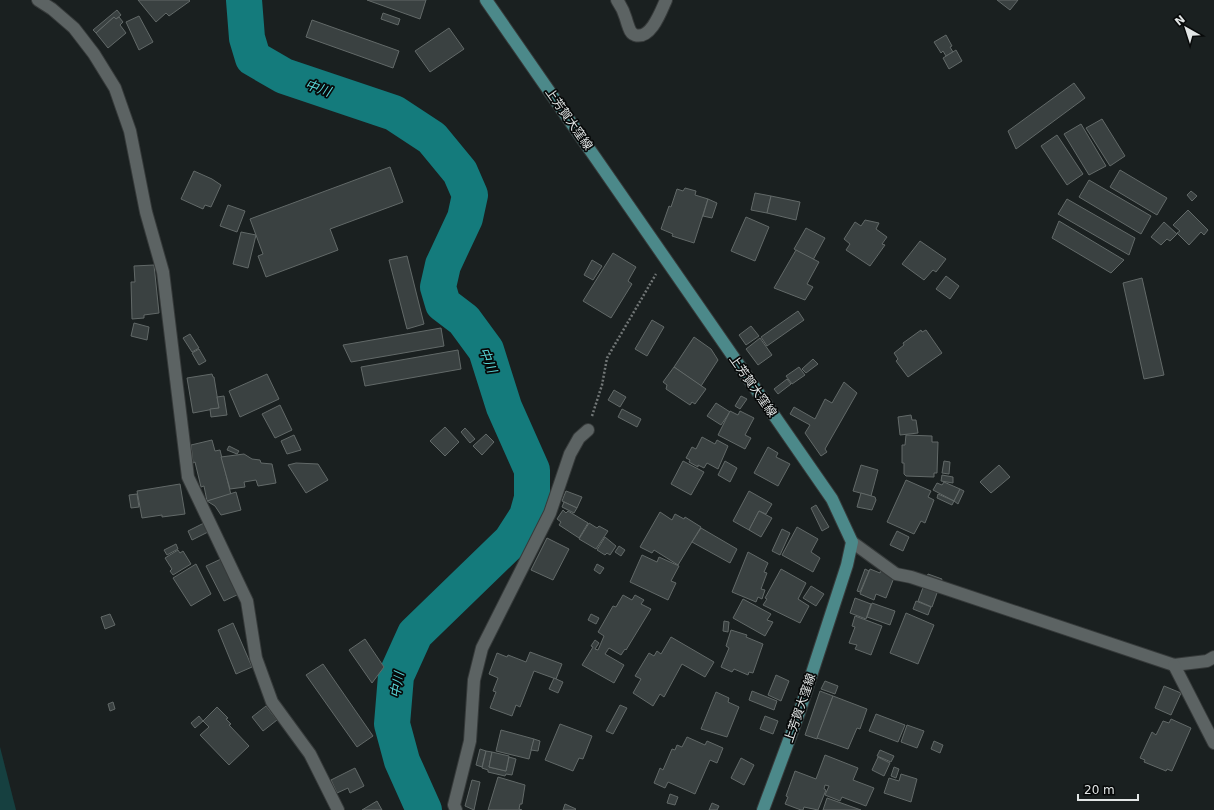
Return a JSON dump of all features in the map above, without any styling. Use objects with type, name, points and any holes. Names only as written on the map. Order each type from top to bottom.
[{"type":"main road","name":"上芳賀大窪線","points":[[486,0],[832,499],[852,542],[847,565],[799,713],[763,810]]},
{"type":"street","points":[[38,0],[52,9],[74,28],[94,54],[115,88],[130,131],[146,212],[163,272],[188,477],[247,601],[256,658],[272,702],[310,754],[338,810]]},
{"type":"street","points":[[617,0],[625,11],[629,30],[633,34],[639,36],[647,34],[666,0]]},
{"type":"street","points":[[456,810],[454,805],[470,741],[474,680],[482,648],[550,513],[570,454],[579,438],[588,430]]},
{"type":"street","points":[[852,542],[896,574],[910,577],[1174,664],[1207,661],[1214,657]]},
{"type":"street","points":[[1174,664],[1214,743]]},
{"type":"path","points":[[588,430],[602,385],[607,358],[648,286],[666,260]]},
{"type":"shaded area","points":[[0,747],[16,810],[0,810]]},
{"type":"building","points":[[138,0],[190,1],[169,16],[166,13],[156,22]]},
{"type":"building","points":[[367,0],[426,0],[420,19]]},
{"type":"building","points":[[997,0],[1018,0],[1010,10]]},
{"type":"building","points":[[117,10],[121,15],[116,19],[114,17],[96,33],[93,30]]},
{"type":"building","points":[[383,13],[400,19],[398,25],[381,19]]},
{"type":"building","points":[[139,16],[153,42],[139,50],[126,22]]},
{"type":"building","points":[[114,17],[116,19],[119,17],[123,22],[120,25],[126,33],[108,48],[96,33]]},
{"type":"building","points":[[312,20],[399,51],[393,68],[306,37]]},
{"type":"building","points":[[449,28],[464,49],[430,72],[415,51]]},
{"type":"building","points":[[946,35],[952,46],[950,47],[953,52],[946,56],[943,51],[941,53],[934,42]]},
{"type":"building","points":[[956,50],[962,61],[949,69],[943,58]]},
{"type":"building","points":[[1074,83],[1085,98],[1016,149],[1008,131]]},
{"type":"building","points":[[1102,119],[1125,156],[1110,166],[1086,128]]},
{"type":"building","points":[[1081,124],[1106,166],[1089,175],[1064,134]]},
{"type":"building","points":[[1057,135],[1083,174],[1067,185],[1041,146]]},
{"type":"building","points":[[390,167],[403,202],[330,229],[338,250],[266,277],[258,256],[263,254],[250,219]]},
{"type":"building","points":[[1120,170],[1167,198],[1157,215],[1110,187]]},
{"type":"building","points":[[194,171],[221,185],[211,207],[205,205],[203,209],[181,199]]},
{"type":"building","points":[[1089,180],[1151,216],[1141,234],[1079,197]]},
{"type":"building","points":[[685,188],[696,191],[695,195],[708,199],[694,243],[672,236],[673,234],[661,229],[677,189],[683,191]]},
{"type":"building","points":[[1191,191],[1197,196],[1192,201],[1187,195]]},
{"type":"building","points":[[755,193],[771,196],[767,213],[751,210]]},
{"type":"building","points":[[771,196],[800,202],[796,220],[767,213]]},
{"type":"building","points":[[708,199],[717,203],[712,218],[703,216]]},
{"type":"building","points":[[1067,199],[1135,238],[1129,255],[1058,214]]},
{"type":"building","points":[[228,205],[245,211],[237,232],[220,226]]},
{"type":"building","points":[[1188,210],[1208,230],[1204,235],[1201,232],[1189,245],[1177,233],[1180,231],[1173,225]]},
{"type":"building","points":[[746,217],[769,227],[755,261],[731,251]]},
{"type":"building","points":[[865,220],[879,223],[876,229],[887,237],[882,244],[885,245],[870,266],[846,250],[850,244],[844,239],[855,222],[861,226]]},
{"type":"building","points":[[1059,221],[1124,260],[1111,273],[1052,238]]},
{"type":"building","points":[[1164,222],[1177,234],[1170,241],[1167,239],[1161,245],[1151,237]]},
{"type":"building","points":[[806,228],[825,238],[813,260],[794,249]]},
{"type":"building","points":[[241,232],[256,235],[248,268],[233,264]]},
{"type":"building","points":[[920,241],[946,259],[936,272],[933,270],[924,280],[902,264]]},
{"type":"building","points":[[796,250],[819,262],[807,284],[813,287],[805,300],[774,288]]},
{"type":"building","points":[[613,253],[636,267],[628,281],[632,284],[611,318],[583,301]]},
{"type":"building","points":[[407,256],[424,324],[407,329],[389,260]]},
{"type":"building","points":[[592,260],[602,266],[593,280],[584,275]]},
{"type":"building","points":[[154,265],[159,313],[144,315],[144,318],[132,319],[131,282],[135,282],[134,266]]},
{"type":"building","points":[[946,276],[959,286],[950,299],[936,289]]},
{"type":"building","points":[[1142,278],[1164,375],[1144,379],[1123,283]]},
{"type":"building","points":[[798,311],[804,320],[767,346],[761,337]]},
{"type":"building","points":[[652,320],[664,327],[647,356],[635,349]]},
{"type":"building","points":[[134,323],[149,327],[147,340],[131,336]]},
{"type":"building","points":[[751,326],[759,336],[746,345],[739,335]]},
{"type":"building","points":[[441,328],[444,346],[351,362],[343,345]]},
{"type":"building","points":[[921,330],[922,332],[926,330],[942,353],[908,377],[896,361],[898,359],[894,353],[904,345],[903,343]]},
{"type":"building","points":[[190,334],[199,348],[192,352],[183,338]]},
{"type":"building","points":[[694,337],[711,349],[718,360],[701,386],[674,367]]},
{"type":"building","points":[[760,338],[772,355],[758,365],[746,349]]},
{"type":"building","points":[[199,349],[206,361],[199,365],[192,353]]},
{"type":"building","points":[[458,350],[461,369],[365,386],[361,367]]},
{"type":"building","points":[[813,359],[818,364],[806,373],[802,369]]},
{"type":"building","points":[[674,367],[706,389],[695,404],[692,402],[690,405],[666,389],[667,385],[663,382]]},
{"type":"building","points":[[799,367],[805,375],[792,384],[786,376]]},
{"type":"building","points":[[212,374],[214,377],[219,408],[193,413],[187,378]]},
{"type":"building","points":[[267,374],[279,399],[240,417],[229,391]]},
{"type":"building","points":[[787,379],[791,384],[778,394],[774,389]]},
{"type":"building","points":[[844,382],[857,393],[825,449],[827,452],[821,456],[805,433],[810,425],[790,414],[794,407],[815,419],[825,399],[832,403]]},
{"type":"building","points":[[614,390],[626,397],[620,407],[608,400]]},
{"type":"building","points":[[224,396],[227,415],[211,417],[210,409],[219,408],[217,397]]},
{"type":"building","points":[[741,396],[747,399],[740,409],[735,406]]},
{"type":"building","points":[[716,403],[730,412],[721,425],[707,416]]},
{"type":"building","points":[[280,405],[292,430],[275,438],[262,414]]},
{"type":"building","points":[[622,409],[641,419],[637,427],[618,417]]},
{"type":"building","points":[[730,411],[738,415],[740,411],[754,418],[745,435],[751,438],[745,449],[718,435]]},
{"type":"building","points":[[911,415],[912,420],[916,420],[918,433],[900,435],[898,417]]},
{"type":"building","points":[[445,427],[459,442],[445,456],[430,441]]},
{"type":"building","points":[[465,428],[475,439],[470,443],[461,432]]},
{"type":"building","points":[[486,434],[494,442],[482,455],[473,446]]},
{"type":"building","points":[[294,435],[301,450],[287,454],[281,441]]},
{"type":"building","points":[[906,435],[932,436],[932,442],[938,442],[937,473],[934,473],[934,477],[906,476],[904,474],[904,463],[902,463],[902,445],[905,445]]},
{"type":"building","points":[[702,437],[715,444],[717,440],[728,446],[718,469],[707,463],[704,468],[698,465],[698,467],[689,462],[690,460],[686,458],[692,447],[696,449]]},
{"type":"building","points":[[212,440],[215,451],[220,450],[231,495],[207,501],[204,486],[201,487],[195,462],[193,463],[191,445]]},
{"type":"building","points":[[229,446],[239,451],[237,454],[227,450]]},
{"type":"building","points":[[768,447],[778,453],[776,457],[790,464],[778,486],[754,473]]},
{"type":"building","points":[[244,454],[252,459],[260,460],[261,463],[272,464],[276,483],[258,486],[256,480],[244,482],[245,487],[230,489],[221,457]]},
{"type":"building","points":[[683,461],[704,472],[691,495],[671,484]]},
{"type":"building","points":[[725,461],[737,468],[730,482],[718,475]]},
{"type":"building","points":[[944,461],[950,462],[949,474],[942,473]]},
{"type":"building","points":[[296,463],[318,464],[328,480],[306,493],[288,465]]},
{"type":"building","points":[[861,465],[878,470],[871,496],[853,491]]},
{"type":"building","points":[[999,465],[1010,477],[991,493],[980,482]]},
{"type":"building","points":[[942,475],[953,477],[953,483],[941,481]]},
{"type":"building","points":[[906,480],[931,491],[928,497],[934,500],[925,523],[921,521],[914,534],[887,522]]},
{"type":"building","points":[[944,482],[960,489],[954,501],[933,490],[937,483],[942,485]]},
{"type":"building","points":[[180,484],[185,514],[142,518],[137,491]]},
{"type":"building","points":[[960,489],[964,491],[958,504],[954,501]]},
{"type":"building","points":[[566,491],[582,497],[577,508],[562,501]]},
{"type":"building","points":[[749,491],[772,504],[766,514],[759,511],[749,530],[733,521]]},
{"type":"building","points":[[236,492],[241,510],[221,515],[215,506],[207,501]]},
{"type":"building","points":[[861,493],[875,497],[876,500],[872,510],[857,507]]},
{"type":"building","points":[[137,494],[139,507],[131,508],[129,495]]},
{"type":"building","points":[[938,494],[954,501],[952,505],[937,498]]},
{"type":"building","points":[[564,502],[577,508],[574,513],[562,507]]},
{"type":"building","points":[[816,505],[829,527],[822,531],[811,508]]},
{"type":"building","points":[[563,510],[566,513],[568,511],[588,523],[579,538],[559,525],[561,522],[557,519]]},
{"type":"building","points":[[759,511],[772,518],[761,537],[749,530]]},
{"type":"building","points":[[660,512],[672,520],[675,514],[684,519],[685,517],[701,527],[678,565],[654,550],[652,553],[640,547]]},
{"type":"building","points":[[204,523],[208,532],[192,540],[188,531]]},
{"type":"building","points":[[589,523],[597,528],[599,526],[608,531],[596,549],[579,539]]},
{"type":"building","points":[[797,527],[818,539],[811,552],[820,558],[813,572],[782,555]]},
{"type":"building","points":[[701,528],[737,549],[730,563],[692,542]]},
{"type":"building","points":[[782,529],[790,533],[780,555],[772,551]]},
{"type":"building","points":[[897,531],[909,537],[903,551],[890,545]]},
{"type":"building","points":[[605,537],[616,546],[610,555],[607,553],[605,555],[597,550]]},
{"type":"building","points":[[547,538],[569,549],[553,580],[531,570]]},
{"type":"building","points":[[176,544],[178,549],[167,555],[164,550]]},
{"type":"building","points":[[619,546],[625,550],[621,556],[615,552]]},
{"type":"building","points":[[178,550],[180,553],[183,551],[191,564],[173,575],[170,571],[172,569],[165,558]]},
{"type":"building","points":[[748,552],[768,563],[764,572],[767,573],[761,589],[765,590],[762,599],[758,597],[756,602],[732,592]]},
{"type":"building","points":[[642,555],[657,562],[659,557],[679,566],[671,581],[676,583],[668,600],[630,582]]},
{"type":"building","points":[[221,559],[239,594],[224,601],[206,566]]},
{"type":"building","points":[[196,564],[211,594],[191,606],[173,578]]},
{"type":"building","points":[[597,564],[604,568],[600,574],[594,570]]},
{"type":"building","points":[[781,569],[806,583],[798,599],[809,606],[800,623],[763,605],[767,599],[765,598]]},
{"type":"building","points":[[865,569],[869,571],[860,592],[857,591]]},
{"type":"building","points":[[870,569],[880,573],[881,569],[895,575],[886,598],[876,594],[874,600],[860,594]]},
{"type":"building","points":[[928,574],[942,579],[932,607],[918,601]]},
{"type":"building","points":[[811,586],[824,594],[816,606],[803,598]]},
{"type":"building","points":[[623,595],[632,600],[635,595],[644,600],[641,604],[651,609],[626,650],[625,649],[621,655],[609,648],[605,654],[624,665],[614,683],[582,665],[593,647],[591,646],[595,640],[599,643],[595,649],[598,650],[604,636],[598,632],[613,606],[616,607]]},
{"type":"building","points":[[855,598],[871,604],[866,619],[850,613]]},
{"type":"building","points":[[743,599],[771,614],[767,620],[773,622],[765,636],[733,618]]},
{"type":"building","points":[[916,601],[931,607],[928,615],[913,609]]},
{"type":"building","points":[[872,603],[895,611],[890,625],[867,617]]},
{"type":"building","points":[[906,613],[934,625],[918,664],[890,653]]},
{"type":"building","points":[[110,614],[115,625],[105,629],[101,617]]},
{"type":"building","points":[[591,614],[599,618],[596,624],[588,620]]},
{"type":"building","points":[[855,616],[882,626],[871,655],[855,649],[857,645],[849,643],[855,627],[852,626]]},
{"type":"building","points":[[724,621],[729,622],[728,632],[723,631]]},
{"type":"building","points":[[233,623],[252,667],[236,674],[218,630]]},
{"type":"building","points":[[731,630],[747,635],[746,637],[763,644],[753,673],[749,672],[748,675],[734,669],[732,672],[721,667],[729,648],[726,646]]},
{"type":"building","points":[[671,637],[714,662],[705,677],[682,664],[664,697],[660,694],[653,706],[633,693],[641,679],[635,676],[649,653],[654,656],[657,651],[661,654]]},
{"type":"building","points":[[365,639],[384,667],[372,683],[349,650]]},
{"type":"building","points":[[530,652],[562,664],[556,679],[534,671],[520,707],[516,705],[512,716],[490,708],[496,692],[493,691],[498,678],[489,674],[497,653],[507,657],[508,655],[526,662]]},
{"type":"building","points":[[323,664],[373,736],[357,747],[306,675]]},
{"type":"building","points":[[776,675],[789,681],[781,701],[768,695]]},
{"type":"building","points":[[554,678],[563,682],[558,693],[549,689]]},
{"type":"building","points":[[825,681],[838,686],[835,694],[821,689]]},
{"type":"building","points":[[1164,686],[1181,693],[1171,715],[1155,708]]},
{"type":"building","points":[[752,691],[777,701],[774,710],[749,700]]},
{"type":"building","points":[[820,691],[833,696],[817,739],[805,735]]},
{"type":"building","points":[[716,692],[729,698],[728,702],[739,707],[727,737],[701,729]]},
{"type":"building","points":[[833,696],[867,709],[860,729],[857,728],[848,749],[817,738]]},
{"type":"building","points":[[113,702],[115,709],[110,711],[108,704]]},
{"type":"building","points":[[620,705],[627,708],[613,734],[606,731]]},
{"type":"building","points":[[266,706],[277,720],[263,731],[252,717]]},
{"type":"building","points":[[217,707],[228,718],[226,719],[231,724],[229,725],[249,746],[229,765],[200,735],[209,727],[203,721]]},
{"type":"building","points":[[876,714],[905,725],[898,742],[869,731]]},
{"type":"building","points":[[199,716],[203,721],[195,728],[191,723]]},
{"type":"building","points":[[765,716],[778,721],[773,734],[760,729]]},
{"type":"building","points":[[1171,719],[1191,728],[1172,771],[1167,769],[1166,771],[1144,762],[1145,760],[1140,758],[1152,732],[1156,735],[1163,721],[1169,723]]},
{"type":"building","points":[[560,724],[592,736],[583,759],[579,758],[573,771],[545,760]]},
{"type":"building","points":[[907,725],[924,731],[917,748],[901,742]]},
{"type":"building","points":[[501,730],[534,739],[529,759],[496,751]]},
{"type":"building","points":[[687,737],[705,745],[707,741],[723,748],[717,763],[710,760],[695,794],[668,782],[665,788],[654,783],[660,768],[663,770],[672,749],[675,750],[677,745],[682,747]]},
{"type":"building","points":[[534,739],[540,741],[538,751],[531,750]]},
{"type":"building","points":[[934,741],[943,745],[940,753],[931,749]]},
{"type":"building","points":[[480,749],[486,751],[482,767],[476,765]]},
{"type":"building","points":[[880,750],[894,756],[891,762],[877,756]]},
{"type":"building","points":[[486,751],[492,752],[489,767],[506,771],[509,757],[516,759],[512,775],[506,774],[505,776],[488,772],[488,770],[482,768]]},
{"type":"building","points":[[492,752],[509,756],[506,771],[489,767]]},
{"type":"building","points":[[825,755],[858,768],[853,780],[874,788],[866,806],[842,797],[840,801],[825,795],[829,786],[825,785],[824,789],[826,790],[818,810],[804,807],[803,810],[801,810],[785,804],[788,797],[786,796],[795,771],[816,779]]},
{"type":"building","points":[[878,757],[890,763],[884,776],[872,770]]},
{"type":"building","points":[[741,758],[754,765],[744,785],[731,778]]},
{"type":"building","points":[[894,767],[899,769],[896,778],[891,776]]},
{"type":"building","points":[[355,768],[364,786],[350,793],[348,788],[337,793],[331,780]]},
{"type":"building","points":[[901,774],[917,779],[911,802],[884,793],[889,778],[899,781]]},
{"type":"building","points":[[498,777],[525,785],[522,804],[520,804],[519,809],[522,810],[488,810]]},
{"type":"building","points":[[472,780],[480,782],[474,810],[465,806]]},
{"type":"building","points":[[670,794],[678,797],[675,805],[667,803]]},
{"type":"building","points":[[827,798],[861,810],[823,810]]},
{"type":"building","points":[[377,801],[382,810],[362,810]]},
{"type":"building","points":[[712,803],[719,806],[717,810],[709,810]]},
{"type":"building","points":[[565,804],[576,809],[563,810]]},
{"type":"waterway","name":"中川","points":[[244,0],[247,38],[253,58],[284,76],[394,113],[432,138],[460,172],[470,195],[465,218],[443,265],[438,287],[443,304],[464,320],[486,350],[504,407],[532,470],[532,498],[527,516],[511,541],[415,634],[396,676],[392,724],[402,761],[424,810]]}]
